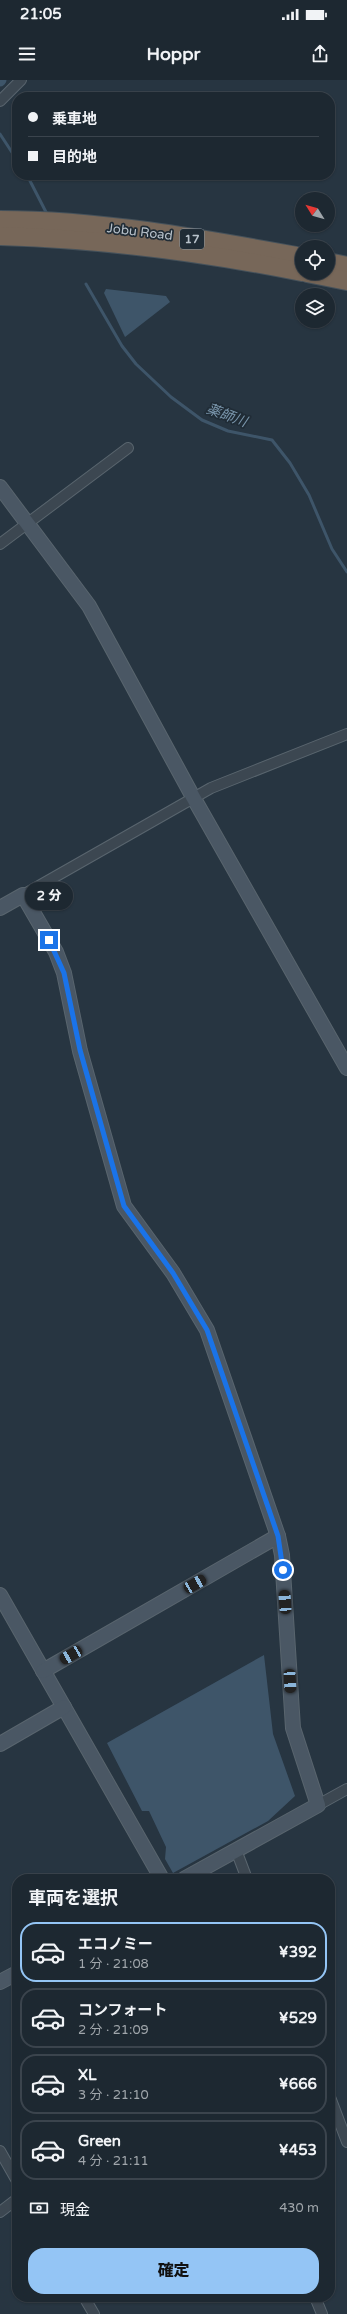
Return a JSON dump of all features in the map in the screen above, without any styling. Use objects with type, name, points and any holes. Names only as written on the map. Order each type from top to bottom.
[{"type":"highway","name":"Jobu Road","points":[[0,220],[39,220],[81,224],[153,233],[295,256]]},
{"type":"highway","name":"Jobu Road","points":[[0,236],[47,237],[156,247],[231,258],[295,271]]},
{"type":"highway","points":[[335,263],[347,266]]},
{"type":"highway","points":[[335,279],[347,281]]},
{"type":"street","points":[[0,101],[21,80]]},
{"type":"street","points":[[0,544],[128,448]]},
{"type":"street","points":[[0,487],[89,606],[193,797],[347,1068]]},
{"type":"street","points":[[0,908],[193,797],[211,788],[347,734]]},
{"type":"street","points":[[23,895],[56,952],[64,973],[80,1050],[124,1206],[173,1273],[207,1330],[278,1536],[282,1555],[293,1728],[318,1805]]},
{"type":"street","points":[[43,1671],[278,1536]]},
{"type":"street","points":[[0,1595],[159,1874]]},
{"type":"street","points":[[0,1744],[64,1707]]},
{"type":"street","points":[[193,1874],[347,1789]]},
{"type":"street","points":[[236,1850],[245,1874]]},
{"type":"street","points":[[0,1982],[12,1976]]},
{"type":"street","points":[[335,2110],[347,2142]]},
{"type":"street","points":[[0,2151],[12,2172]]},
{"type":"street","points":[[0,2212],[12,2203]]},
{"type":"street","points":[[87,2302],[94,2314]]},
{"type":"street","points":[[317,2302],[322,2314]]},
{"type":"water","points":[[106,289],[166,296],[170,302],[125,337],[104,293]]},
{"type":"water","points":[[264,1655],[273,1734],[295,1796],[268,1821],[173,1873],[165,1859],[166,1847],[149,1811],[142,1811],[107,1743]]},
{"type":"waterway","name":"薬師川","points":[[0,134],[12,152]]},
{"type":"waterway","name":"薬師川","points":[[30,180],[48,216]]},
{"type":"waterway","name":"薬師川","points":[[86,284],[122,346],[136,364],[171,397],[202,420],[228,431],[272,440],[290,463],[309,495],[332,549],[347,572]]},
{"type":"route","points":[[49,940],[56,952],[64,973],[80,1050],[124,1206],[173,1273],[207,1330],[229,1389],[278,1536],[283,1570]]}]
